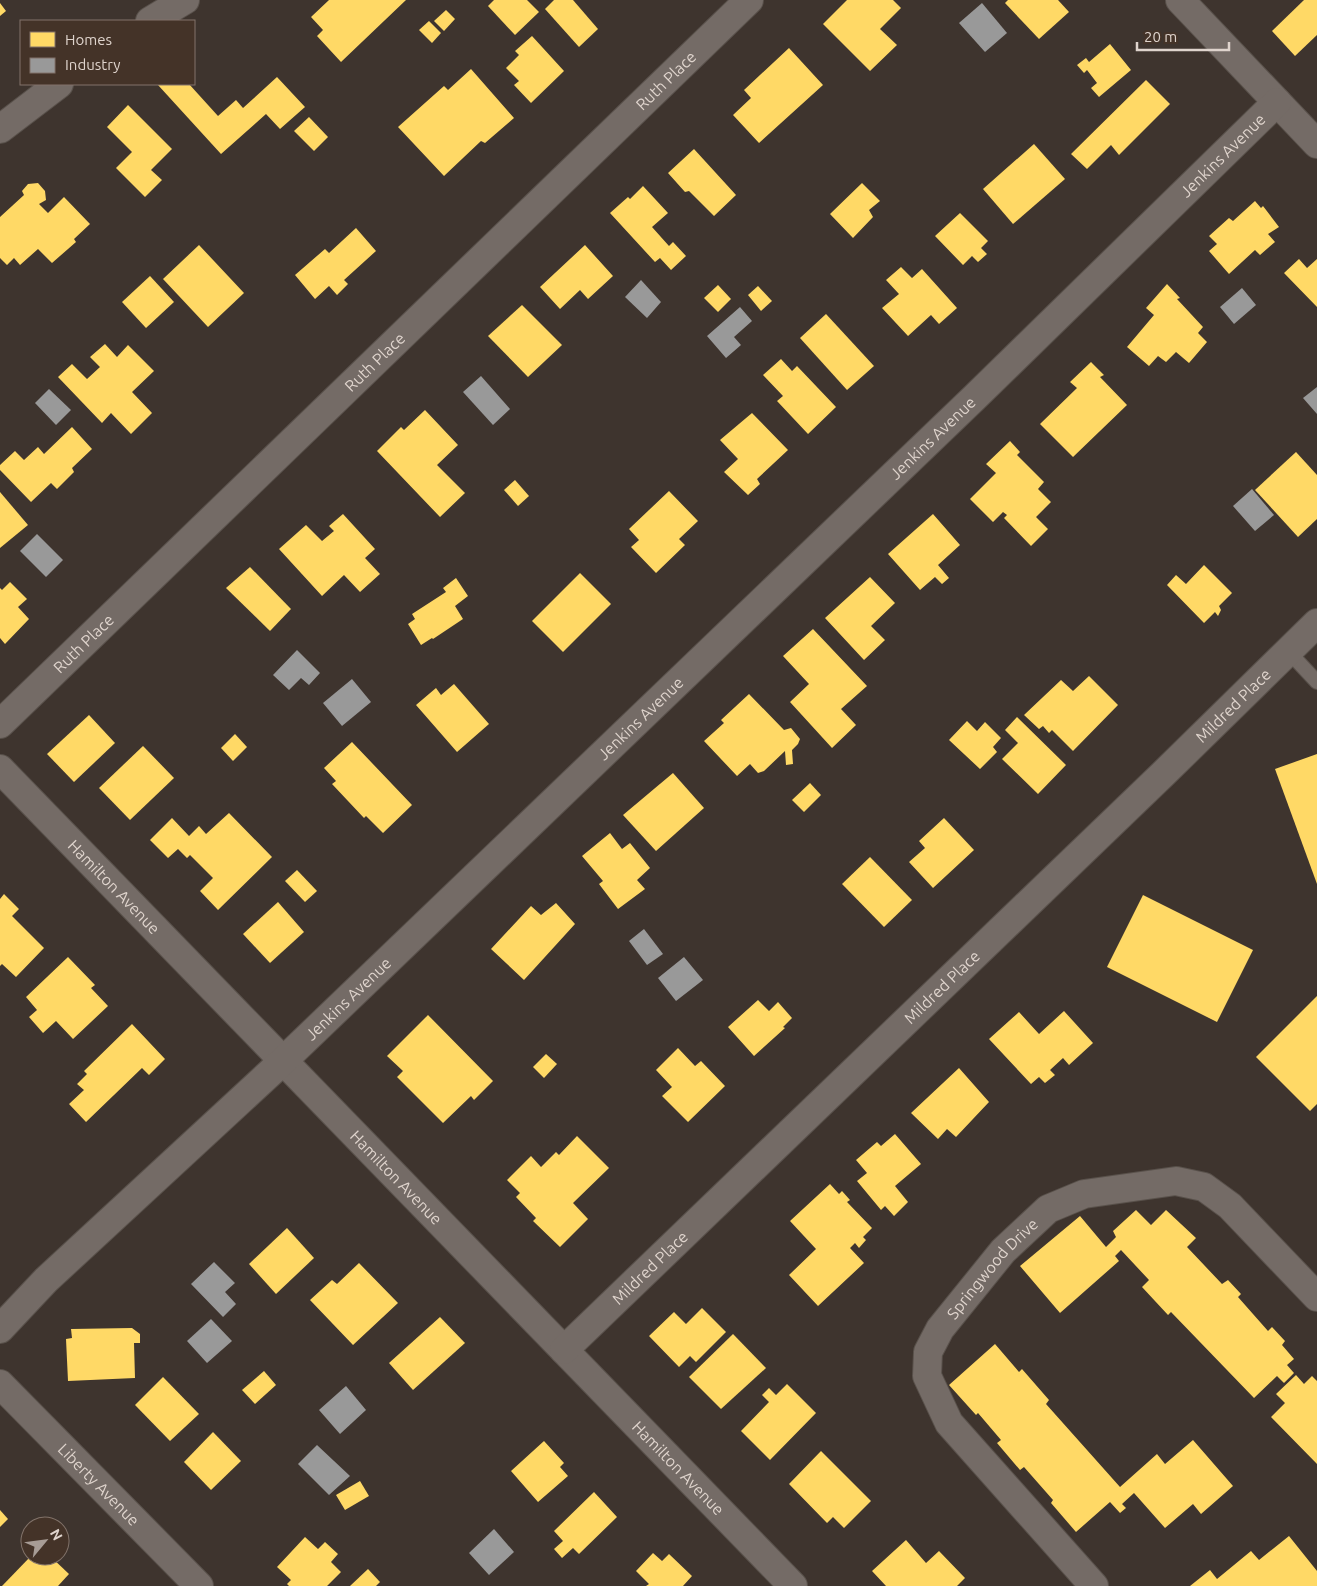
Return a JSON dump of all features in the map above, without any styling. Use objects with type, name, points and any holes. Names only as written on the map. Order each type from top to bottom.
[{"type":"street","points":[[152,20],[185,0]]},
{"type":"street","name":"Ruth Place","points":[[0,724],[749,0]]},
{"type":"street","points":[[1180,0],[1317,144]]},
{"type":"street","points":[[0,129],[58,85]]},
{"type":"street","name":"Jenkins Avenue","points":[[0,1329],[46,1280],[283,1061],[960,410],[1277,102]]},
{"type":"street","name":"Mildred Place","points":[[564,1350],[1317,623]]},
{"type":"street","name":"Hamilton Avenue","points":[[0,769],[793,1586]]},
{"type":"street","name":"Springwood Drive","points":[[1094,1586],[949,1423],[927,1376],[928,1352],[940,1329],[1003,1251],[1048,1208],[1084,1194],[1176,1181],[1204,1187],[1230,1206],[1317,1297]]},
{"type":"street","name":"Liberty Avenue","points":[[0,1384],[199,1586]]},
{"type":"lane","points":[[1288,651],[1317,682]]},
{"type":"building: Homes","points":[[329,0],[406,0],[341,62],[317,36],[323,30],[311,17]]},
{"type":"building: Homes","points":[[494,0],[527,0],[539,12],[515,35],[488,6]]},
{"type":"building: Homes","points":[[554,0],[573,0],[598,29],[579,47],[545,9]]},
{"type":"building: Homes","points":[[847,0],[893,0],[901,8],[880,29],[897,45],[870,71],[823,24]]},
{"type":"building: Homes","points":[[1008,0],[1058,0],[1069,12],[1039,39],[1005,3]]},
{"type":"building: Homes","points":[[1304,0],[1317,0],[1317,35],[1295,56],[1272,31]]},
{"type":"building: Homes","points":[[0,3],[6,11],[0,16]]},
{"type":"building: Homes","points":[[446,10],[455,19],[444,31],[434,21]]},
{"type":"building: Homes","points":[[429,21],[441,33],[432,43],[419,30]]},
{"type":"building: Homes","points":[[532,36],[564,71],[531,103],[514,85],[519,81],[506,68],[519,55],[515,51]]},
{"type":"building: Homes","points":[[1110,44],[1131,70],[1099,97],[1091,88],[1097,83],[1087,70],[1084,73],[1077,65],[1086,58],[1089,62]]},
{"type":"building: Homes","points":[[789,48],[823,85],[759,143],[733,115],[751,98],[744,90]]},
{"type":"building: Homes","points":[[471,69],[514,118],[485,143],[481,141],[444,176],[398,127],[444,86],[448,90]]},
{"type":"building: Homes","points":[[277,77],[305,107],[280,129],[266,114],[221,154],[158,85],[190,85],[218,116],[236,100],[243,108]]},
{"type":"building: Homes","points":[[1146,80],[1170,104],[1119,155],[1111,145],[1087,169],[1071,154]]},
{"type":"building: Homes","points":[[128,105],[172,149],[151,170],[162,180],[145,197],[116,168],[132,152],[107,127]]},
{"type":"building: Homes","points":[[309,117],[328,137],[314,151],[294,131]]},
{"type":"building: Homes","points":[[1034,144],[1065,179],[1013,224],[983,189]]},
{"type":"building: Homes","points":[[694,149],[736,195],[714,216],[689,191],[685,192],[668,173]]},
{"type":"building: Homes","points":[[38,183],[45,191],[46,200],[39,204],[48,213],[64,197],[90,224],[74,239],[76,242],[52,263],[38,249],[20,265],[14,258],[7,265],[0,258],[0,217],[24,195],[22,191],[28,184]]},
{"type":"building: Homes","points":[[862,183],[880,201],[869,210],[873,217],[853,238],[830,214]]},
{"type":"building: Homes","points":[[643,186],[668,213],[652,227],[669,246],[673,242],[686,256],[671,270],[660,258],[655,262],[610,213],[628,197],[630,199]]},
{"type":"building: Homes","points":[[1255,201],[1261,208],[1263,206],[1279,227],[1268,234],[1275,242],[1260,255],[1255,250],[1229,274],[1209,251],[1217,244],[1209,236],[1229,218],[1233,221]]},
{"type":"building: Homes","points":[[960,213],[988,241],[981,248],[987,254],[978,262],[972,256],[963,265],[935,236]]},
{"type":"building: Homes","points":[[356,228],[376,251],[344,280],[348,284],[337,295],[329,286],[315,299],[295,275],[325,249],[329,253]]},
{"type":"building: Homes","points":[[199,245],[244,293],[208,327],[163,279]]},
{"type":"building: Homes","points":[[585,245],[613,276],[588,299],[580,290],[560,309],[540,287]]},
{"type":"building: Homes","points":[[1299,259],[1307,268],[1317,259],[1317,307],[1284,273]]},
{"type":"building: Homes","points":[[901,267],[912,278],[922,269],[957,308],[939,324],[931,315],[908,336],[882,308],[899,294],[886,280]]},
{"type":"building: Homes","points":[[150,276],[174,302],[146,328],[122,302]]},
{"type":"building: Homes","points":[[1167,284],[1180,298],[1177,299],[1203,327],[1198,333],[1207,342],[1189,363],[1176,352],[1166,362],[1158,356],[1149,366],[1127,347],[1154,315],[1146,308]]},
{"type":"building: Homes","points":[[718,285],[731,299],[718,312],[704,298]]},
{"type":"building: Homes","points":[[758,286],[772,301],[761,311],[748,295]]},
{"type":"building: Homes","points":[[522,305],[562,345],[528,377],[488,336]]},
{"type":"building: Homes","points":[[826,314],[874,366],[847,390],[800,338]]},
{"type":"building: Homes","points":[[105,344],[117,357],[128,345],[154,371],[132,392],[152,413],[131,434],[111,413],[102,423],[58,377],[72,364],[87,379],[100,367],[90,357]]},
{"type":"building: Homes","points":[[781,359],[792,371],[797,366],[836,407],[808,434],[777,401],[783,396],[763,375]]},
{"type":"building: Homes","points":[[1091,362],[1104,375],[1100,377],[1127,405],[1073,457],[1040,424],[1077,388],[1070,382]]},
{"type":"building: Homes","points":[[425,410],[458,445],[437,465],[465,493],[440,517],[377,451],[401,427],[404,430]]},
{"type":"building: Homes","points":[[752,413],[788,450],[757,479],[760,484],[748,495],[724,472],[738,459],[720,440]]},
{"type":"building: Homes","points":[[72,427],[92,449],[72,468],[74,472],[57,489],[51,483],[31,502],[0,470],[0,465],[15,451],[24,460],[38,447],[44,454]]},
{"type":"building: Homes","points":[[1010,441],[1020,452],[1017,455],[1044,482],[1038,489],[1051,502],[1036,517],[1048,529],[1031,546],[1004,518],[1007,515],[1003,512],[993,522],[970,499],[996,473],[986,464]]},
{"type":"building: Homes","points":[[1296,452],[1317,475],[1317,519],[1298,537],[1255,490]]},
{"type":"building: Homes","points":[[515,480],[529,496],[518,506],[504,490]]},
{"type":"building: Homes","points":[[669,491],[698,521],[679,539],[685,545],[656,573],[631,547],[639,540],[629,529]]},
{"type":"building: Homes","points":[[0,492],[28,525],[0,548]]},
{"type":"building: Homes","points":[[343,514],[375,549],[365,558],[380,574],[360,592],[344,575],[322,596],[279,549],[306,525],[322,541],[334,531],[329,526]]},
{"type":"building: Homes","points":[[933,514],[960,545],[938,565],[949,578],[942,584],[935,577],[920,590],[888,554]]},
{"type":"building: Homes","points":[[1204,565],[1232,593],[1219,606],[1221,610],[1218,616],[1215,612],[1204,623],[1167,585],[1176,575],[1186,584]]},
{"type":"building: Homes","points":[[250,567],[291,609],[270,631],[226,588]]},
{"type":"building: Homes","points":[[580,573],[611,604],[563,652],[532,621]]},
{"type":"building: Homes","points":[[870,577],[895,603],[871,626],[885,640],[864,660],[825,618]]},
{"type":"building: Homes","points":[[456,578],[468,596],[455,606],[463,619],[421,645],[408,624],[415,619],[412,614],[446,592],[443,588]]},
{"type":"building: Homes","points":[[10,582],[27,599],[18,607],[29,619],[5,644],[0,638],[0,588],[2,590]]},
{"type":"building: Homes","points":[[813,629],[867,686],[841,709],[856,725],[832,748],[790,702],[809,684],[783,656]]},
{"type":"building: Homes","points":[[1089,676],[1118,705],[1073,751],[1052,730],[1049,733],[1043,726],[1039,729],[1024,715],[1061,680],[1073,691]]},
{"type":"building: Homes","points":[[454,684],[489,724],[457,752],[416,705],[436,688],[441,695]]},
{"type":"building: Homes","points":[[749,694],[784,730],[791,728],[800,739],[792,750],[793,764],[786,765],[785,751],[764,771],[758,773],[750,764],[737,776],[704,741],[724,723],[721,720]]},
{"type":"building: Homes","points":[[89,715],[115,743],[74,782],[47,754]]},
{"type":"building: Homes","points":[[1017,717],[1066,765],[1038,794],[1002,759],[1018,743],[1005,730]]},
{"type":"building: Homes","points":[[967,721],[977,731],[985,722],[1001,738],[993,747],[997,752],[980,769],[949,740]]},
{"type":"building: Homes","points":[[235,734],[247,747],[233,761],[221,748]]},
{"type":"building: Homes","points":[[352,742],[412,805],[383,833],[366,816],[364,818],[332,784],[336,781],[324,768]]},
{"type":"building: Homes","points":[[143,746],[174,778],[130,820],[99,788]]},
{"type":"building: Homes","points":[[1317,754],[1317,884],[1275,769]]},
{"type":"building: Homes","points":[[673,773],[704,808],[656,851],[623,815]]},
{"type":"building: Homes","points":[[810,783],[821,795],[804,812],[792,800]]},
{"type":"building: Homes","points":[[229,813],[272,857],[218,910],[200,891],[213,878],[190,855],[187,858],[178,849],[168,858],[150,840],[172,818],[189,836],[199,826],[206,834]]},
{"type":"building: Homes","points":[[944,818],[974,850],[933,888],[909,862],[925,848],[919,841]]},
{"type":"building: Homes","points":[[610,833],[622,849],[630,843],[650,868],[637,880],[645,889],[618,909],[599,884],[603,881],[582,856]]},
{"type":"building: Homes","points":[[870,857],[912,900],[884,927],[842,884]]},
{"type":"building: Homes","points":[[297,870],[317,891],[305,902],[285,881]]},
{"type":"building: Homes","points":[[4,894],[19,909],[12,916],[44,948],[16,977],[2,964],[0,966],[0,899]]},
{"type":"building: Homes","points":[[1143,895],[1253,950],[1217,1022],[1107,967]]},
{"type":"building: Homes","points":[[278,902],[304,932],[270,963],[243,934]]},
{"type":"building: Homes","points":[[556,903],[575,924],[524,980],[491,949],[531,906],[541,915]]},
{"type":"building: Homes","points":[[68,957],[95,985],[91,988],[108,1006],[73,1039],[56,1021],[43,1033],[29,1017],[37,1010],[26,997]]},
{"type":"building: Homes","points":[[1317,996],[1317,1104],[1310,1111],[1256,1057]]},
{"type":"building: Homes","points":[[758,1000],[769,1011],[778,1002],[792,1018],[783,1027],[785,1028],[754,1056],[728,1027]]},
{"type":"building: Homes","points":[[1064,1011],[1093,1043],[1069,1065],[1063,1058],[1050,1070],[1055,1075],[1045,1083],[1039,1077],[1031,1084],[989,1039],[1019,1012],[1039,1034]]},
{"type":"building: Homes","points":[[428,1015],[493,1081],[474,1100],[471,1096],[443,1123],[397,1077],[403,1071],[387,1056]]},
{"type":"building: Homes","points":[[132,1024],[165,1059],[149,1075],[142,1068],[86,1122],[69,1104],[84,1090],[77,1084],[87,1074],[84,1071]]},
{"type":"building: Homes","points":[[678,1048],[695,1066],[701,1061],[725,1086],[688,1122],[662,1096],[672,1087],[656,1070]]},
{"type":"building: Homes","points":[[546,1054],[557,1064],[544,1078],[533,1067]]},
{"type":"building: Homes","points":[[959,1068],[989,1102],[956,1137],[947,1129],[938,1139],[911,1113]]},
{"type":"building: Homes","points":[[895,1134],[921,1164],[895,1186],[908,1202],[894,1216],[885,1206],[881,1210],[857,1181],[867,1173],[856,1160],[877,1142],[881,1146]]},
{"type":"building: Homes","points":[[577,1136],[609,1168],[573,1203],[588,1219],[560,1247],[533,1221],[536,1218],[516,1197],[520,1193],[507,1180],[531,1156],[541,1167],[556,1152],[559,1155]]},
{"type":"building: Homes","points":[[830,1184],[839,1194],[842,1191],[850,1200],[847,1202],[872,1228],[863,1237],[866,1240],[859,1248],[855,1243],[850,1248],[864,1263],[818,1306],[789,1275],[816,1249],[790,1221]]},
{"type":"building: Homes","points":[[1136,1210],[1151,1225],[1166,1210],[1196,1238],[1187,1247],[1222,1284],[1228,1280],[1241,1294],[1238,1297],[1268,1331],[1272,1327],[1285,1341],[1282,1345],[1294,1359],[1287,1365],[1294,1373],[1284,1383],[1277,1376],[1254,1398],[1171,1312],[1168,1315],[1142,1287],[1149,1280],[1121,1250],[1115,1256],[1119,1261],[1060,1313],[1020,1266],[1080,1216],[1106,1247],[1116,1237],[1113,1231]]},
{"type":"building: Homes","points":[[287,1228],[314,1258],[276,1294],[249,1264]]},
{"type":"building: Homes","points":[[359,1263],[398,1303],[353,1345],[310,1300],[332,1280],[337,1284]]},
{"type":"building: Homes","points":[[702,1308],[726,1332],[696,1362],[690,1356],[679,1367],[649,1336],[674,1312],[686,1324]]},
{"type":"building: Homes","points":[[440,1317],[465,1343],[413,1390],[389,1363]]},
{"type":"building: Homes","points":[[132,1328],[140,1334],[140,1343],[134,1343],[135,1378],[68,1381],[66,1339],[72,1338],[71,1329]]},
{"type":"building: Homes","points":[[733,1334],[766,1368],[721,1409],[689,1377]]},
{"type":"building: Homes","points":[[995,1344],[1019,1372],[1022,1369],[1049,1400],[1046,1404],[1120,1487],[1157,1454],[1165,1464],[1193,1440],[1233,1486],[1201,1514],[1193,1504],[1165,1528],[1134,1493],[1122,1504],[1126,1508],[1120,1513],[1110,1502],[1076,1532],[1051,1503],[1053,1500],[1024,1467],[1020,1470],[997,1443],[1001,1440],[978,1413],[976,1415],[949,1385]]},
{"type":"building: Homes","points":[[264,1371],[276,1385],[255,1404],[242,1390]]},
{"type":"building: Homes","points":[[1296,1375],[1304,1384],[1312,1376],[1317,1381],[1317,1464],[1271,1417],[1285,1403],[1276,1394]]},
{"type":"building: Homes","points":[[163,1377],[199,1414],[170,1441],[135,1405]]},
{"type":"building: Homes","points":[[787,1384],[816,1413],[770,1460],[741,1431],[769,1402],[762,1395],[769,1388],[776,1395]]},
{"type":"building: Homes","points":[[213,1432],[241,1461],[211,1490],[184,1462]]},
{"type":"building: Homes","points":[[544,1441],[564,1463],[560,1467],[568,1476],[538,1502],[511,1471]]},
{"type":"building: Homes","points":[[821,1451],[871,1501],[844,1528],[833,1517],[827,1523],[789,1484]]},
{"type":"building: Homes","points":[[360,1481],[369,1496],[345,1510],[336,1495]]},
{"type":"building: Homes","points":[[594,1492],[617,1517],[579,1554],[573,1548],[562,1558],[554,1549],[563,1541],[554,1531]]},
{"type":"building: Homes","points":[[0,1510],[8,1519],[0,1527]]},
{"type":"building: Homes","points":[[1289,1536],[1317,1571],[1317,1586],[1190,1586],[1210,1570],[1217,1579],[1251,1551],[1259,1560]]},
{"type":"building: Homes","points":[[305,1537],[318,1549],[325,1542],[338,1554],[331,1562],[341,1572],[327,1586],[289,1586],[287,1584],[291,1580],[277,1567]]},
{"type":"building: Homes","points":[[906,1540],[926,1563],[939,1551],[965,1578],[957,1586],[886,1586],[872,1571]]},
{"type":"building: Homes","points":[[653,1553],[662,1561],[669,1554],[692,1576],[683,1586],[646,1586],[649,1584],[636,1571]]},
{"type":"building: Homes","points":[[21,1566],[61,1566],[69,1574],[58,1586],[2,1586]]},
{"type":"building: Homes","points":[[368,1569],[380,1582],[376,1586],[350,1586]]},
{"type":"building: Industry","points":[[982,3],[1007,33],[985,52],[959,23]]},
{"type":"building: Industry","points":[[641,280],[661,302],[647,318],[625,297]]},
{"type":"building: Industry","points":[[1242,288],[1256,305],[1234,324],[1220,307]]},
{"type":"building: Industry","points":[[740,307],[752,321],[734,337],[741,345],[726,358],[707,336]]},
{"type":"building: Industry","points":[[481,376],[510,409],[493,425],[463,392]]},
{"type":"building: Industry","points":[[1317,387],[1317,414],[1303,398]]},
{"type":"building: Industry","points":[[49,389],[71,410],[56,425],[35,403]]},
{"type":"building: Industry","points":[[1252,489],[1274,515],[1255,531],[1233,506]]},
{"type":"building: Industry","points":[[37,534],[63,560],[46,577],[20,551]]},
{"type":"building: Industry","points":[[297,650],[320,673],[309,685],[301,678],[289,690],[273,675]]},
{"type":"building: Industry","points":[[352,679],[371,702],[342,726],[323,703]]},
{"type":"building: Industry","points":[[644,929],[663,954],[647,965],[629,941]]},
{"type":"building: Industry","points":[[684,957],[703,980],[676,1001],[658,978]]},
{"type":"building: Industry","points":[[214,1262],[235,1283],[225,1292],[236,1304],[223,1317],[191,1284]]},
{"type":"building: Industry","points":[[211,1319],[232,1341],[207,1363],[187,1341]]},
{"type":"building: Industry","points":[[346,1386],[366,1410],[340,1434],[319,1410]]},
{"type":"building: Industry","points":[[317,1445],[350,1476],[329,1495],[298,1464]]},
{"type":"building: Industry","points":[[494,1529],[514,1552],[489,1575],[469,1553]]}]
